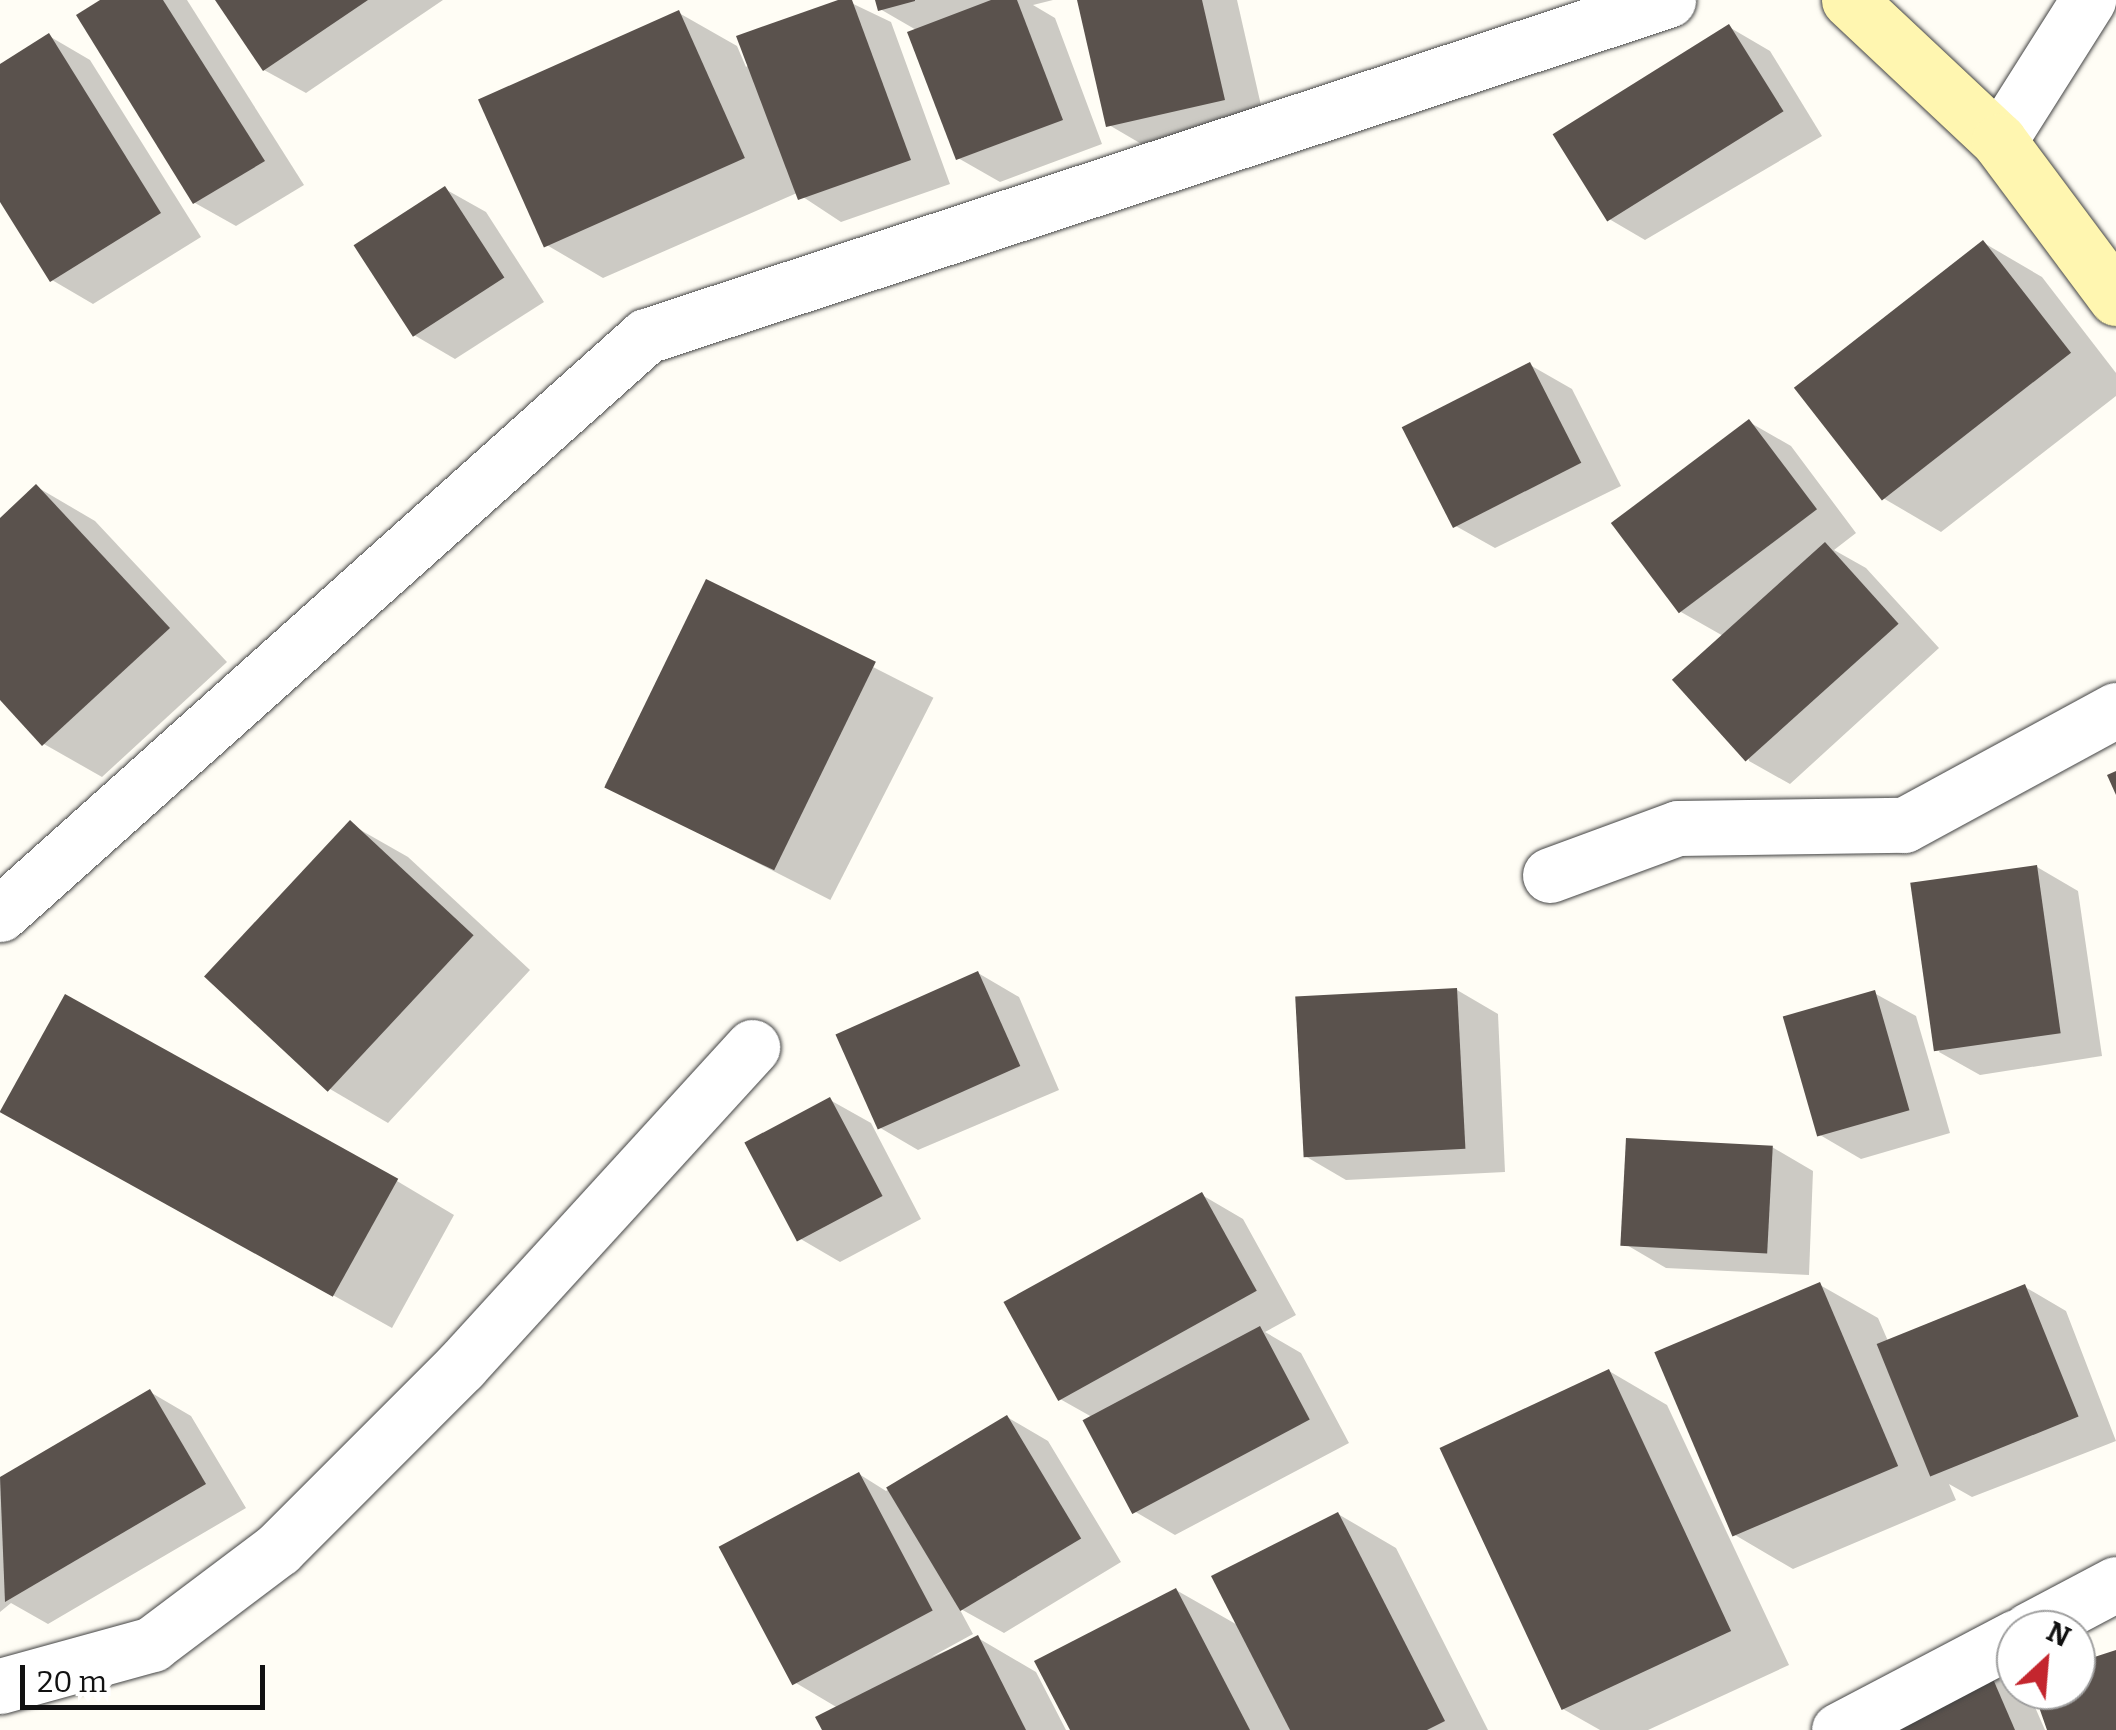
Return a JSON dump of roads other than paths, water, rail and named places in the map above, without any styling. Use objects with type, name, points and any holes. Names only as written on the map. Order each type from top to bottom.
[{"type":"main road","points":[[1849,0],[2000,141],[2116,298]]},
{"type":"street","points":[[0,914],[646,336],[1668,0]]},
{"type":"street","points":[[2000,141],[2088,0]]},
{"type":"street","points":[[1550,875],[1678,828],[1904,825],[2116,710]]},
{"type":"street","points":[[0,1686],[152,1644],[278,1549],[461,1366],[752,1046]]},
{"type":"street","points":[[2067,1610],[2116,1584]]},
{"type":"street","points":[[1839,1730],[1996,1648]]}]
